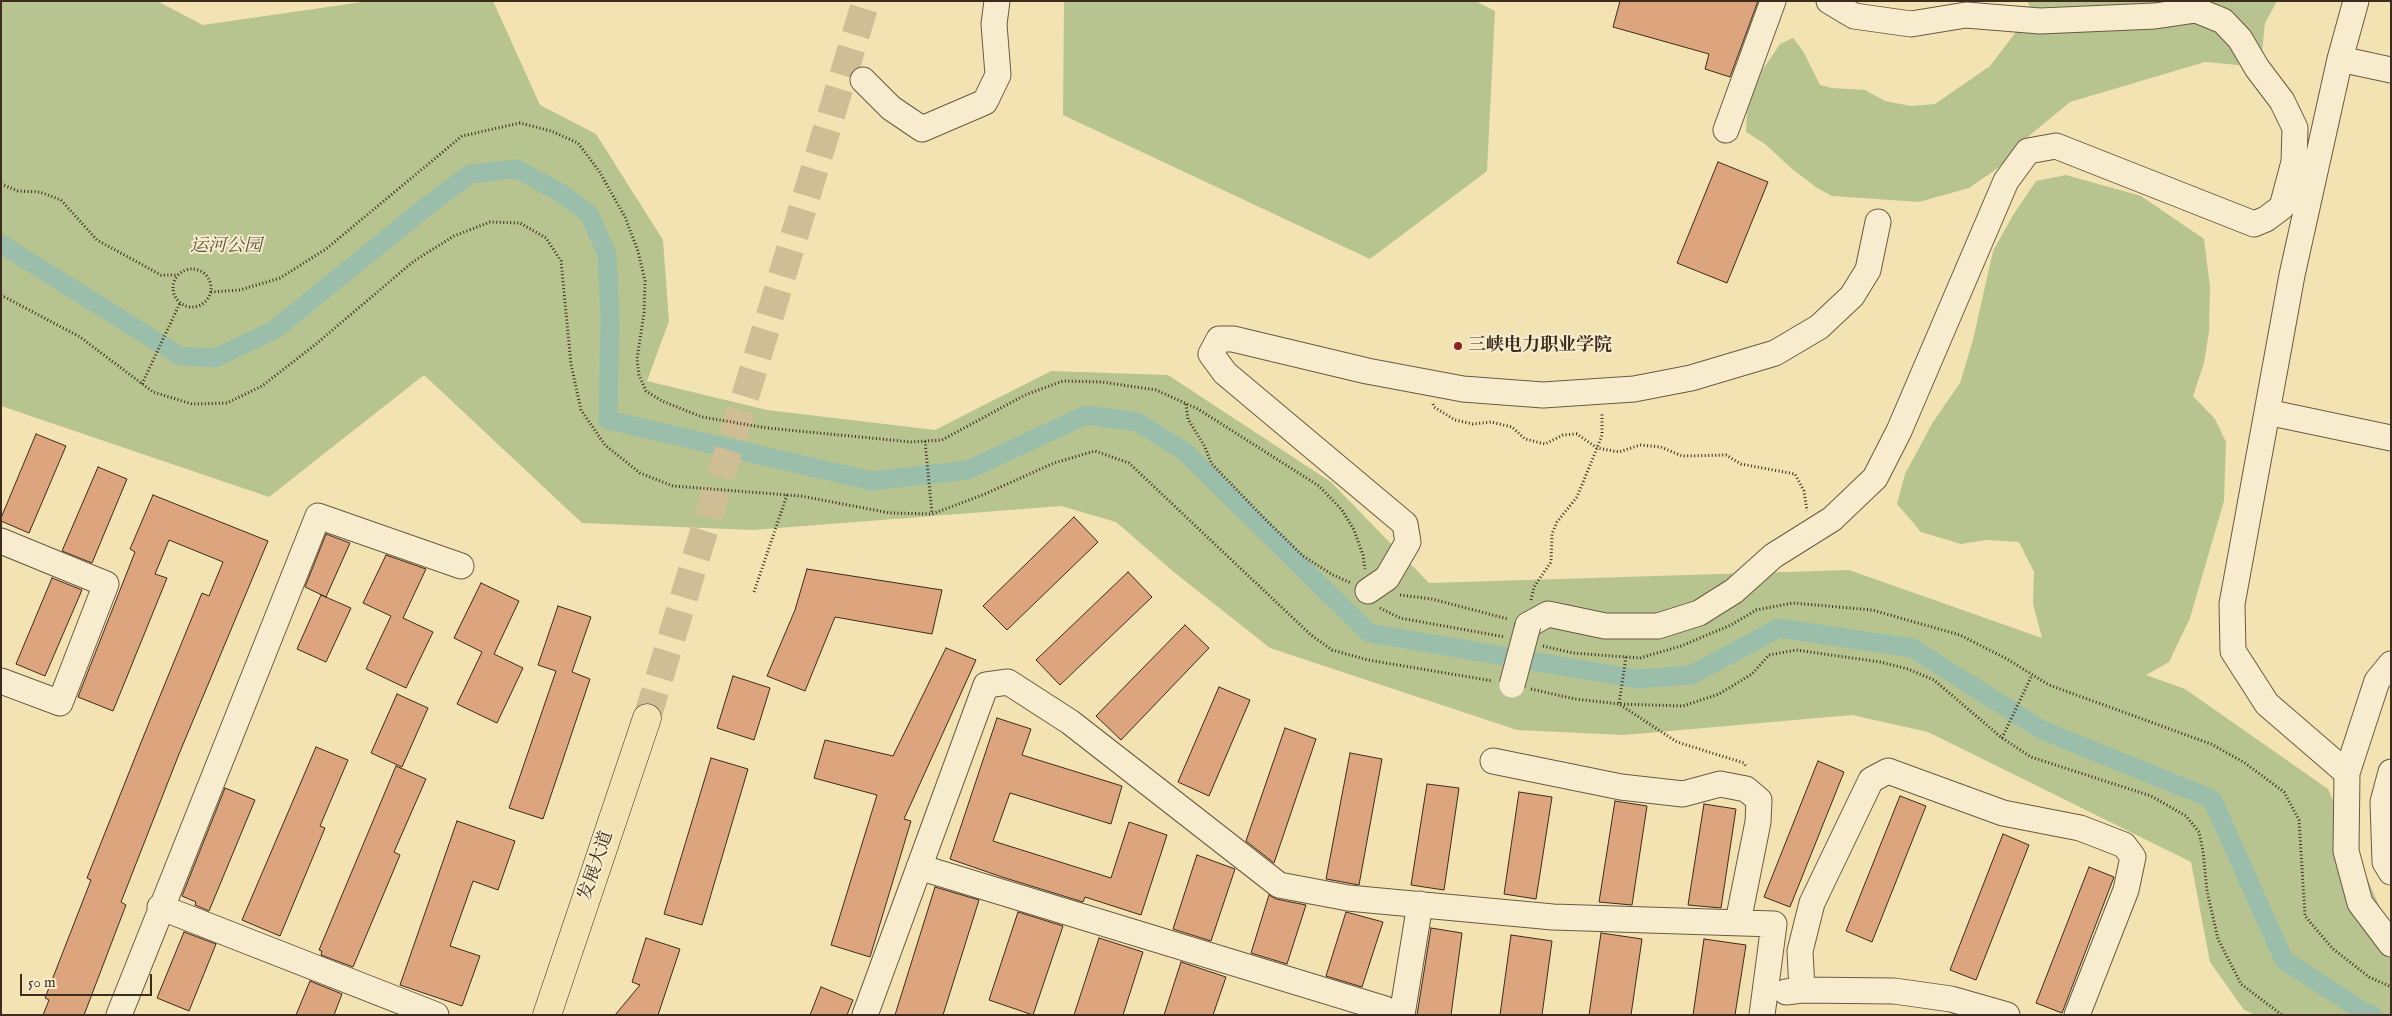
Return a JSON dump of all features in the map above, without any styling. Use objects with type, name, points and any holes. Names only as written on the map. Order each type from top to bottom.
[{"type":"main road","name":"发展大道","points":[[547,1015],[647,718]]},
{"type":"street","points":[[863,80],[891,108],[922,129],[985,102],[998,75],[994,24],[997,1]]},
{"type":"street","points":[[1726,130],[1773,1]]},
{"type":"street","points":[[1512,685],[1526,636],[1548,614],[1605,626],[1658,626],[1699,613],[1734,591],[1773,556],[1832,519],[1875,478],[1903,422],[2006,181],[2028,151],[2056,146],[2254,224],[2266,219],[2282,207],[2294,162],[2295,128],[2282,102],[2257,68],[2240,39],[2223,21],[2196,10],[2155,16],[2040,21],[1966,15],[1911,24],[1854,16],[1829,1]]},
{"type":"street","points":[[2347,773],[2267,704],[2234,651],[2232,604],[2292,275],[2340,59],[2356,1]]},
{"type":"street","points":[[2340,59],[2391,70]]},
{"type":"street","points":[[1368,591],[1387,578],[1408,542],[1405,524],[1225,373],[1211,354],[1219,339],[1233,339],[1463,389],[1543,395],[1634,389],[1691,378],[1775,352],[1819,327],[1852,296],[1868,270],[1878,222]]},
{"type":"street","points":[[2267,412],[2391,438]]},
{"type":"street","points":[[119,1015],[160,907],[318,516],[461,566]]},
{"type":"street","points":[[1,541],[106,584],[60,703],[1,681]]},
{"type":"street","points":[[2391,664],[2377,681],[2347,773],[2346,851],[2360,903],[2391,944]]},
{"type":"street","points":[[865,1015],[986,685],[1008,682],[1070,722],[1162,796],[1279,885],[1348,898],[1553,917],[1774,924],[1764,1005],[1802,990],[1894,991],[1951,999],[2007,1015]]},
{"type":"street","points":[[1493,762],[1621,787],[1683,794],[1720,784],[1746,789],[1760,800],[1758,822],[1738,922]]},
{"type":"street","points":[[1802,990],[1800,951],[1812,903],[1871,780],[1888,771],[2003,813],[2080,828],[2124,845],[2133,857],[2126,890],[2077,1015]]},
{"type":"street","points":[[2391,772],[2383,802],[2385,862],[2391,872]]},
{"type":"street","points":[[919,867],[1385,1009],[1384,1015]]},
{"type":"street","points":[[1402,1015],[1420,904]]},
{"type":"street","points":[[160,907],[436,1015]]},
{"type":"path","points":[[211,292],[240,290],[280,278],[326,249],[462,136],[520,123],[551,131],[578,142],[599,171],[625,217],[638,251],[645,281],[644,313],[637,360],[638,375],[646,392],[702,417],[767,428],[912,442],[942,440],[1025,395],[1063,381],[1102,382],[1156,390],[1186,403],[1296,471],[1324,492],[1342,510],[1354,530],[1363,555],[1368,591],[1380,608],[1400,618],[1526,636]]},
{"type":"path","points":[[1,184],[18,191],[40,192],[61,200],[98,240],[161,275],[177,275],[188,268],[201,270],[210,279],[211,292],[209,298],[198,306],[192,307],[180,303],[173,292],[172,286],[177,275]]},
{"type":"path","points":[[1,295],[80,337],[153,392],[192,404],[227,403],[262,386],[316,344],[414,261],[454,236],[490,222],[520,224],[546,238],[561,261],[572,364],[581,410],[605,445],[640,473],[674,486],[787,495],[890,513],[932,514],[985,494],[1054,463],[1095,451],[1129,463],[1311,635],[1332,650],[1368,660],[1512,685],[1575,699],[1619,704],[1683,706],[1719,694],[1752,674],[1769,654],[1796,650],[1880,662],[1908,669],[1934,680],[2002,738],[2031,757],[2151,796],[2186,816],[2199,832],[2207,891],[2218,939],[2241,984],[2282,1015]]},
{"type":"path","points":[[142,384],[180,303]]},
{"type":"path","points":[[1426,382],[1434,407],[1455,420],[1473,424],[1491,422],[1512,427],[1525,439],[1545,444],[1563,435],[1577,434],[1597,448],[1620,452],[1640,445],[1661,447],[1682,456],[1726,455],[1740,464],[1795,474],[1804,491],[1809,533]]},
{"type":"path","points":[[1526,636],[1523,612],[1533,595],[1534,587],[1550,562],[1552,534],[1558,522],[1577,497],[1602,435],[1601,391]]},
{"type":"path","points":[[1186,403],[1188,420],[1205,447],[1211,462],[1242,496],[1303,556],[1333,575],[1368,591],[1432,599],[1572,653],[1640,658],[1682,646],[1731,625],[1756,610],[1793,603],[1872,610],[1960,635],[2049,685],[2211,744],[2245,763],[2284,792],[2299,820],[2305,916],[2332,948],[2369,977],[2391,987]]},
{"type":"path","points":[[925,441],[932,514]]},
{"type":"path","points":[[754,592],[787,495]]},
{"type":"path","points":[[1619,704],[1626,657]]},
{"type":"path","points":[[2002,738],[2032,675]]},
{"type":"path","points":[[1619,704],[1677,742],[1744,763],[1748,769]]},
{"type":"green space","name":"运河公园","points":[[1,1],[157,1],[203,25],[369,1],[493,1],[540,105],[596,134],[663,240],[669,321],[647,381],[767,410],[935,430],[1051,371],[1168,375],[1331,482],[1429,583],[1849,570],[2042,638],[2033,604],[2034,572],[2019,542],[1986,540],[1961,544],[1921,532],[1897,504],[1905,474],[1933,422],[1960,383],[1973,340],[1993,251],[2013,215],[2036,181],[2066,175],[2141,196],[2204,239],[2210,287],[2209,332],[2204,363],[2193,396],[2215,419],[2226,442],[2224,501],[2190,618],[2169,662],[2146,675],[2185,689],[2328,789],[2384,917],[2391,921],[2391,1015],[2256,1015],[2244,1010],[2210,962],[2191,862],[1928,732],[1852,715],[1624,735],[1517,730],[1270,648],[1175,573],[1116,522],[1061,506],[753,530],[582,523],[424,375],[269,497],[1,406]]},
{"type":"green space","points":[[1064,1],[1475,1],[1495,11],[1487,171],[1370,259],[1063,115]]},
{"type":"green space","points":[[2027,1],[2277,1],[2265,23],[2262,52],[2238,65],[2205,62],[2070,102],[2030,135],[1998,168],[1969,188],[1919,202],[1832,196],[1817,188],[1791,168],[1765,144],[1746,132],[1747,113],[1752,94],[1763,69],[1780,44],[1793,38],[1803,51],[1820,85],[1832,88],[1865,90],[1885,101],[1911,106],[1935,104],[1990,66],[2032,11]]},
{"type":"building","points":[[1620,1],[1758,1],[1730,77],[1705,69],[1709,54],[1613,27]]},
{"type":"building","points":[[1718,162],[1768,182],[1727,283],[1677,263]]},
{"type":"building","points":[[36,434],[66,446],[29,533],[1,521],[1,518]]},
{"type":"building","points":[[98,467],[127,479],[92,563],[62,551]]},
{"type":"building","points":[[153,495],[268,541],[179,754],[121,902],[126,905],[84,1015],[43,1015],[49,1000],[45,998],[91,880],[87,878],[202,593],[209,596],[223,562],[169,540],[155,574],[167,578],[113,711],[78,697],[135,552],[130,549]]},
{"type":"building","points":[[1074,517],[1098,542],[1007,630],[983,606]]},
{"type":"building","points":[[326,534],[350,543],[326,597],[305,587]]},
{"type":"building","points":[[386,555],[426,569],[403,618],[433,632],[406,688],[366,669],[391,616],[363,603]]},
{"type":"building","points":[[807,569],[942,590],[932,634],[835,617],[805,691],[767,676],[795,610]]},
{"type":"building","points":[[1128,572],[1152,597],[1060,685],[1036,660]]},
{"type":"building","points":[[52,578],[82,590],[45,676],[16,664]]},
{"type":"building","points":[[481,583],[519,601],[494,654],[523,668],[497,723],[457,704],[482,652],[454,638]]},
{"type":"building","points":[[321,595],[351,608],[326,662],[297,649]]},
{"type":"building","points":[[558,606],[591,617],[572,672],[590,679],[543,819],[509,808],[556,671],[538,665]]},
{"type":"building","points":[[1185,625],[1209,648],[1121,740],[1096,716]]},
{"type":"building","points":[[946,648],[976,660],[904,819],[911,821],[870,957],[831,945],[877,795],[814,778],[825,740],[893,756]]},
{"type":"building","points":[[733,676],[770,688],[754,740],[717,728]]},
{"type":"building","points":[[1219,687],[1250,700],[1209,796],[1178,782]]},
{"type":"building","points":[[397,694],[428,708],[402,767],[371,753]]},
{"type":"building","points":[[997,718],[1031,729],[1022,755],[1122,786],[1111,824],[1010,793],[993,841],[1111,878],[1129,822],[1167,835],[1141,915],[1085,897],[1083,902],[950,859]]},
{"type":"building","points":[[1285,728],[1316,739],[1274,863],[1246,841]]},
{"type":"building","points":[[316,747],[348,760],[320,826],[325,828],[280,936],[242,920]]},
{"type":"building","points":[[1350,753],[1382,759],[1359,885],[1326,879]]},
{"type":"building","points":[[711,758],[748,769],[702,925],[664,914]]},
{"type":"building","points":[[1818,761],[1844,772],[1790,907],[1764,897]]},
{"type":"building","points":[[396,766],[426,779],[394,852],[400,855],[353,967],[321,955],[322,951],[319,950]]},
{"type":"building","points":[[1427,784],[1459,788],[1444,890],[1411,885]]},
{"type":"building","points":[[225,788],[255,800],[209,911],[195,905],[196,902],[182,896]]},
{"type":"building","points":[[1519,792],[1552,797],[1536,899],[1504,894]]},
{"type":"building","points":[[1900,796],[1926,806],[1872,942],[1846,931]]},
{"type":"building","points":[[1615,801],[1647,806],[1632,905],[1599,902]]},
{"type":"building","points":[[1704,804],[1736,809],[1721,908],[1688,905]]},
{"type":"building","points":[[457,821],[515,841],[498,890],[473,881],[450,946],[480,956],[462,1006],[400,985]]},
{"type":"building","points":[[2003,834],[2029,845],[1976,980],[1950,970]]},
{"type":"building","points":[[1197,855],[1235,869],[1211,941],[1173,929]]},
{"type":"building","points":[[2089,867],[2114,877],[2062,1013],[2036,1003]]},
{"type":"building","points":[[935,887],[979,900],[943,1015],[895,1015]]},
{"type":"building","points":[[1269,895],[1276,899],[1306,905],[1287,964],[1251,953]]},
{"type":"building","points":[[1018,912],[1063,926],[1033,1015],[989,1000]]},
{"type":"building","points":[[1346,912],[1383,922],[1362,987],[1326,976]]},
{"type":"building","points":[[1431,928],[1462,933],[1451,1015],[1417,1015]]},
{"type":"building","points":[[184,932],[216,944],[189,1011],[157,998]]},
{"type":"building","points":[[1601,933],[1642,939],[1631,1015],[1589,1015]]},
{"type":"building","points":[[1511,935],[1552,941],[1542,1015],[1500,1015]]},
{"type":"building","points":[[646,938],[680,949],[658,1015],[615,1015],[640,985],[632,982]]},
{"type":"building","points":[[1099,938],[1143,952],[1123,1015],[1074,1015]]},
{"type":"building","points":[[1704,939],[1746,945],[1735,1015],[1693,1015]]},
{"type":"building","points":[[1181,962],[1226,977],[1213,1015],[1164,1015]]},
{"type":"building","points":[[310,981],[342,994],[334,1015],[296,1015]]},
{"type":"building","points":[[821,987],[853,1000],[847,1015],[810,1015]]},
{"type":"waterway","points":[[1,244],[180,356],[215,358],[274,330],[426,207],[470,174],[517,169],[561,193],[589,214],[607,254],[610,318],[608,420],[872,481],[968,470],[1086,415],[1137,422],[1184,451],[1369,633],[1637,679],[1691,675],[1779,628],[1912,648],[2042,730],[2212,799],[2284,960],[2364,1012],[2372,1015]]},
{"type":"tunnel","points":[[647,718],[866,1]]},
{"type":"place","name":"三峡电力职业学院","points":[[1458,346]]}]
